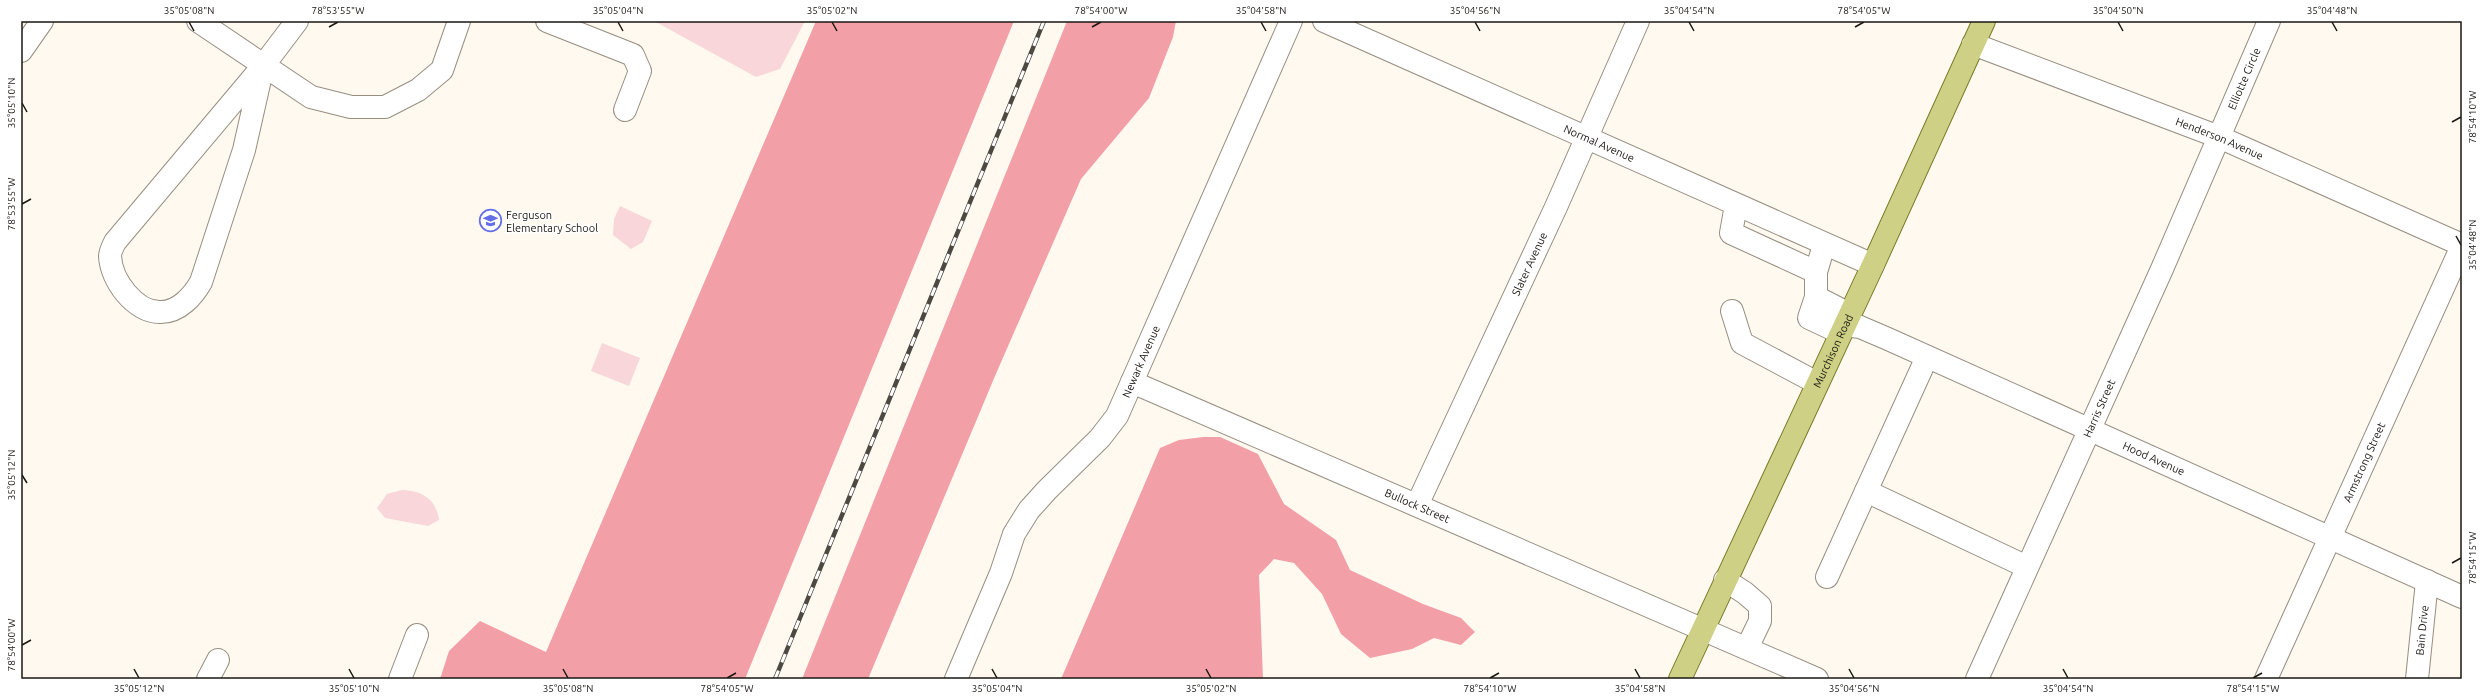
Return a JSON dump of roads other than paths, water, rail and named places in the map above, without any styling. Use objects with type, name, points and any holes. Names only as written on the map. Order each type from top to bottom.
[{"type":"main road","name":"Murchison Road","points":[[1680,679],[1702,628],[1873,265],[1984,21]]},
{"type":"street","points":[[21,51],[42,21]]},
{"type":"street","points":[[198,21],[311,97],[351,107],[385,107],[418,90],[442,70],[459,21]]},
{"type":"street","points":[[263,66],[244,150],[201,282],[193,297],[176,308],[160,312],[141,306],[123,290],[113,270],[110,255],[115,242],[263,66],[297,21]]},
{"type":"street","points":[[547,21],[633,55],[640,72],[625,110]]},
{"type":"street","name":"Newark Avenue","points":[[956,679],[1001,573],[1014,534],[1029,510],[1047,490],[1100,438],[1116,416],[1291,21]]},
{"type":"street","name":"Normal Avenue","points":[[1324,21],[1736,204],[1824,245],[1873,265]]},
{"type":"street","name":"Slater Avenue","points":[[1417,505],[1586,138],[1638,21]]},
{"type":"street","name":"Elliotte Circle","points":[[2219,137],[2269,21]]},
{"type":"street","name":"Henderson Avenue","points":[[1973,44],[2219,137],[2462,245]]},
{"type":"street","name":"Harris Street","points":[[1977,679],[2219,137]]},
{"type":"street","points":[[1736,204],[1731,234],[1770,250],[1816,272],[1824,245]]},
{"type":"street","points":[[1770,250],[1776,222]]},
{"type":"street","name":"Armstrong Street","points":[[2266,679],[2462,245]]},
{"type":"street","name":"Hood Avenue","points":[[1816,272],[1816,297],[1845,324],[1860,327],[2462,597]]},
{"type":"street","points":[[1732,311],[1742,343],[1817,383]]},
{"type":"street","points":[[1827,577],[1927,357]]},
{"type":"street","name":"Bullock Street","points":[[1132,382],[1817,679]]},
{"type":"street","points":[[1866,491],[2027,567]]},
{"type":"street","points":[[1725,580],[1745,592],[1760,606],[1760,621],[1747,648]]},
{"type":"street","name":"Bain Drive","points":[[2417,679],[2427,581]]},
{"type":"street","points":[[400,679],[417,635]]},
{"type":"street","points":[[208,679],[218,660]]},
{"type":"railway","points":[[775,679],[1044,21]]},
{"type":"place","name":"Ferguson Elementary School","points":[[490,221]]}]
